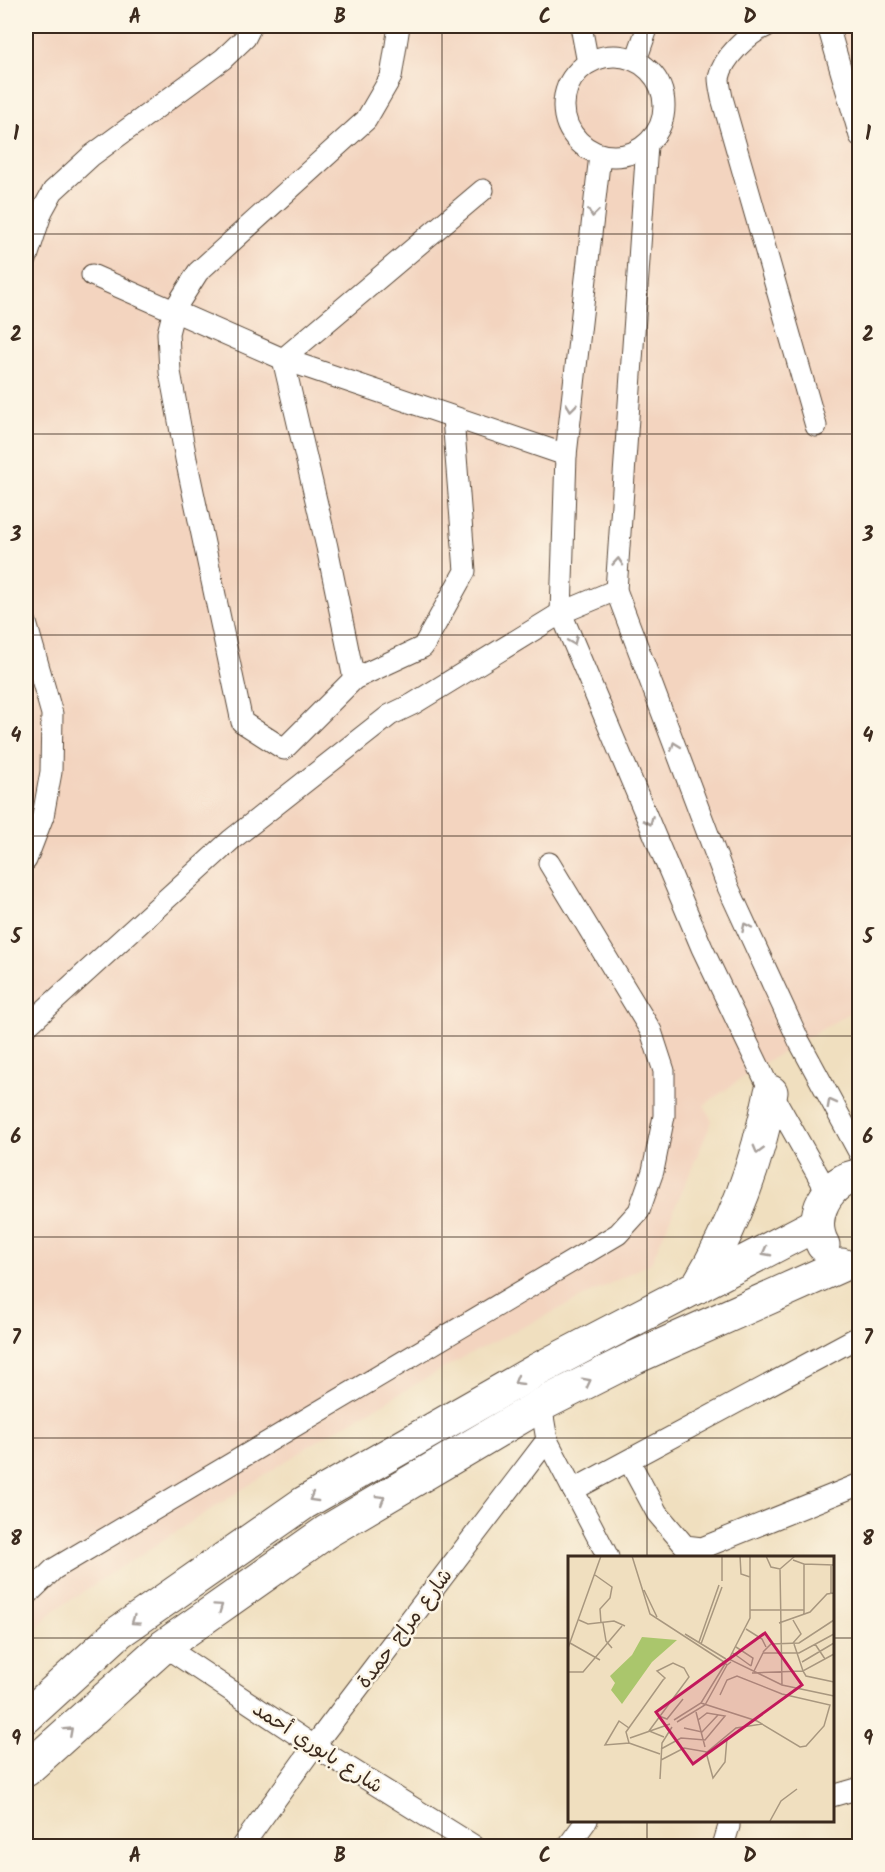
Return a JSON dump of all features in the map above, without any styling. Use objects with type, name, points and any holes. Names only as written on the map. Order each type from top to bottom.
[{"type":"main road","points":[[697,1287],[715,1257],[744,1194],[765,1127],[771,1092]]},
{"type":"main road","points":[[851,1268],[829,1255],[820,1240],[817,1224],[820,1208],[828,1193],[840,1182],[860,1176]]},
{"type":"main road","points":[[26,1716],[119,1632],[304,1503],[537,1370],[817,1224]]},
{"type":"main road","points":[[26,1770],[164,1646],[326,1532],[541,1405],[636,1357],[851,1268]]},
{"type":"street","points":[[27,246],[53,191],[91,156],[223,59],[245,38],[251,26]]},
{"type":"street","points":[[399,26],[391,76],[366,120],[198,272],[174,310],[168,333],[171,372],[186,459],[242,722],[284,749],[354,679],[423,647],[465,572],[453,417]]},
{"type":"street","points":[[581,26],[588,63]]},
{"type":"street","points":[[636,60],[648,26]]},
{"type":"street","points":[[767,26],[755,30],[731,53],[719,78],[722,98],[816,426]]},
{"type":"street","points":[[828,26],[860,136]]},
{"type":"street","points":[[620,56],[636,60],[650,70],[660,84],[665,100],[664,117],[658,132],[647,145],[633,153],[616,157],[600,155],[585,148],[573,136],[566,121],[564,105],[567,89],[576,74],[588,63],[603,57],[620,56]]},
{"type":"street","points":[[647,145],[616,590],[728,887],[799,1041],[860,1154]]},
{"type":"street","points":[[600,155],[566,454],[561,613],[702,948],[771,1092],[828,1193]]},
{"type":"street","points":[[284,359],[483,190]]},
{"type":"street","points":[[92,275],[284,359],[566,454]]},
{"type":"street","points":[[284,359],[327,547],[354,679]]},
{"type":"street","points":[[26,1027],[231,840],[390,715],[413,704],[561,613],[616,590]]},
{"type":"street","points":[[26,623],[52,714],[51,772],[43,816],[26,860]]},
{"type":"street","points":[[26,1596],[54,1569],[618,1234],[639,1211],[653,1171],[664,1116],[664,1071],[651,1031],[549,863]]},
{"type":"street","points":[[573,1490],[860,1336]]},
{"type":"street","points":[[541,1405],[547,1440],[608,1556]]},
{"type":"street","name":"شارع مراح حمدة","points":[[242,1846],[314,1746],[547,1440]]},
{"type":"street","points":[[629,1461],[657,1513],[685,1546],[702,1548],[860,1484]]},
{"type":"street","name":"شارع بابوري أحمد","points":[[164,1646],[314,1746],[474,1846]]},
{"type":"street","points":[[834,1795],[860,1788]]},
{"type":"street","points":[[568,1846],[587,1821]]},
{"type":"street","points":[[723,1846],[729,1821]]},
{"type":"shaded area","points":[[26,26],[859,26],[859,1022],[853,1011],[759,1066],[704,1105],[712,1121],[651,1263],[469,1354],[325,1436],[53,1611],[26,1642]]}]
